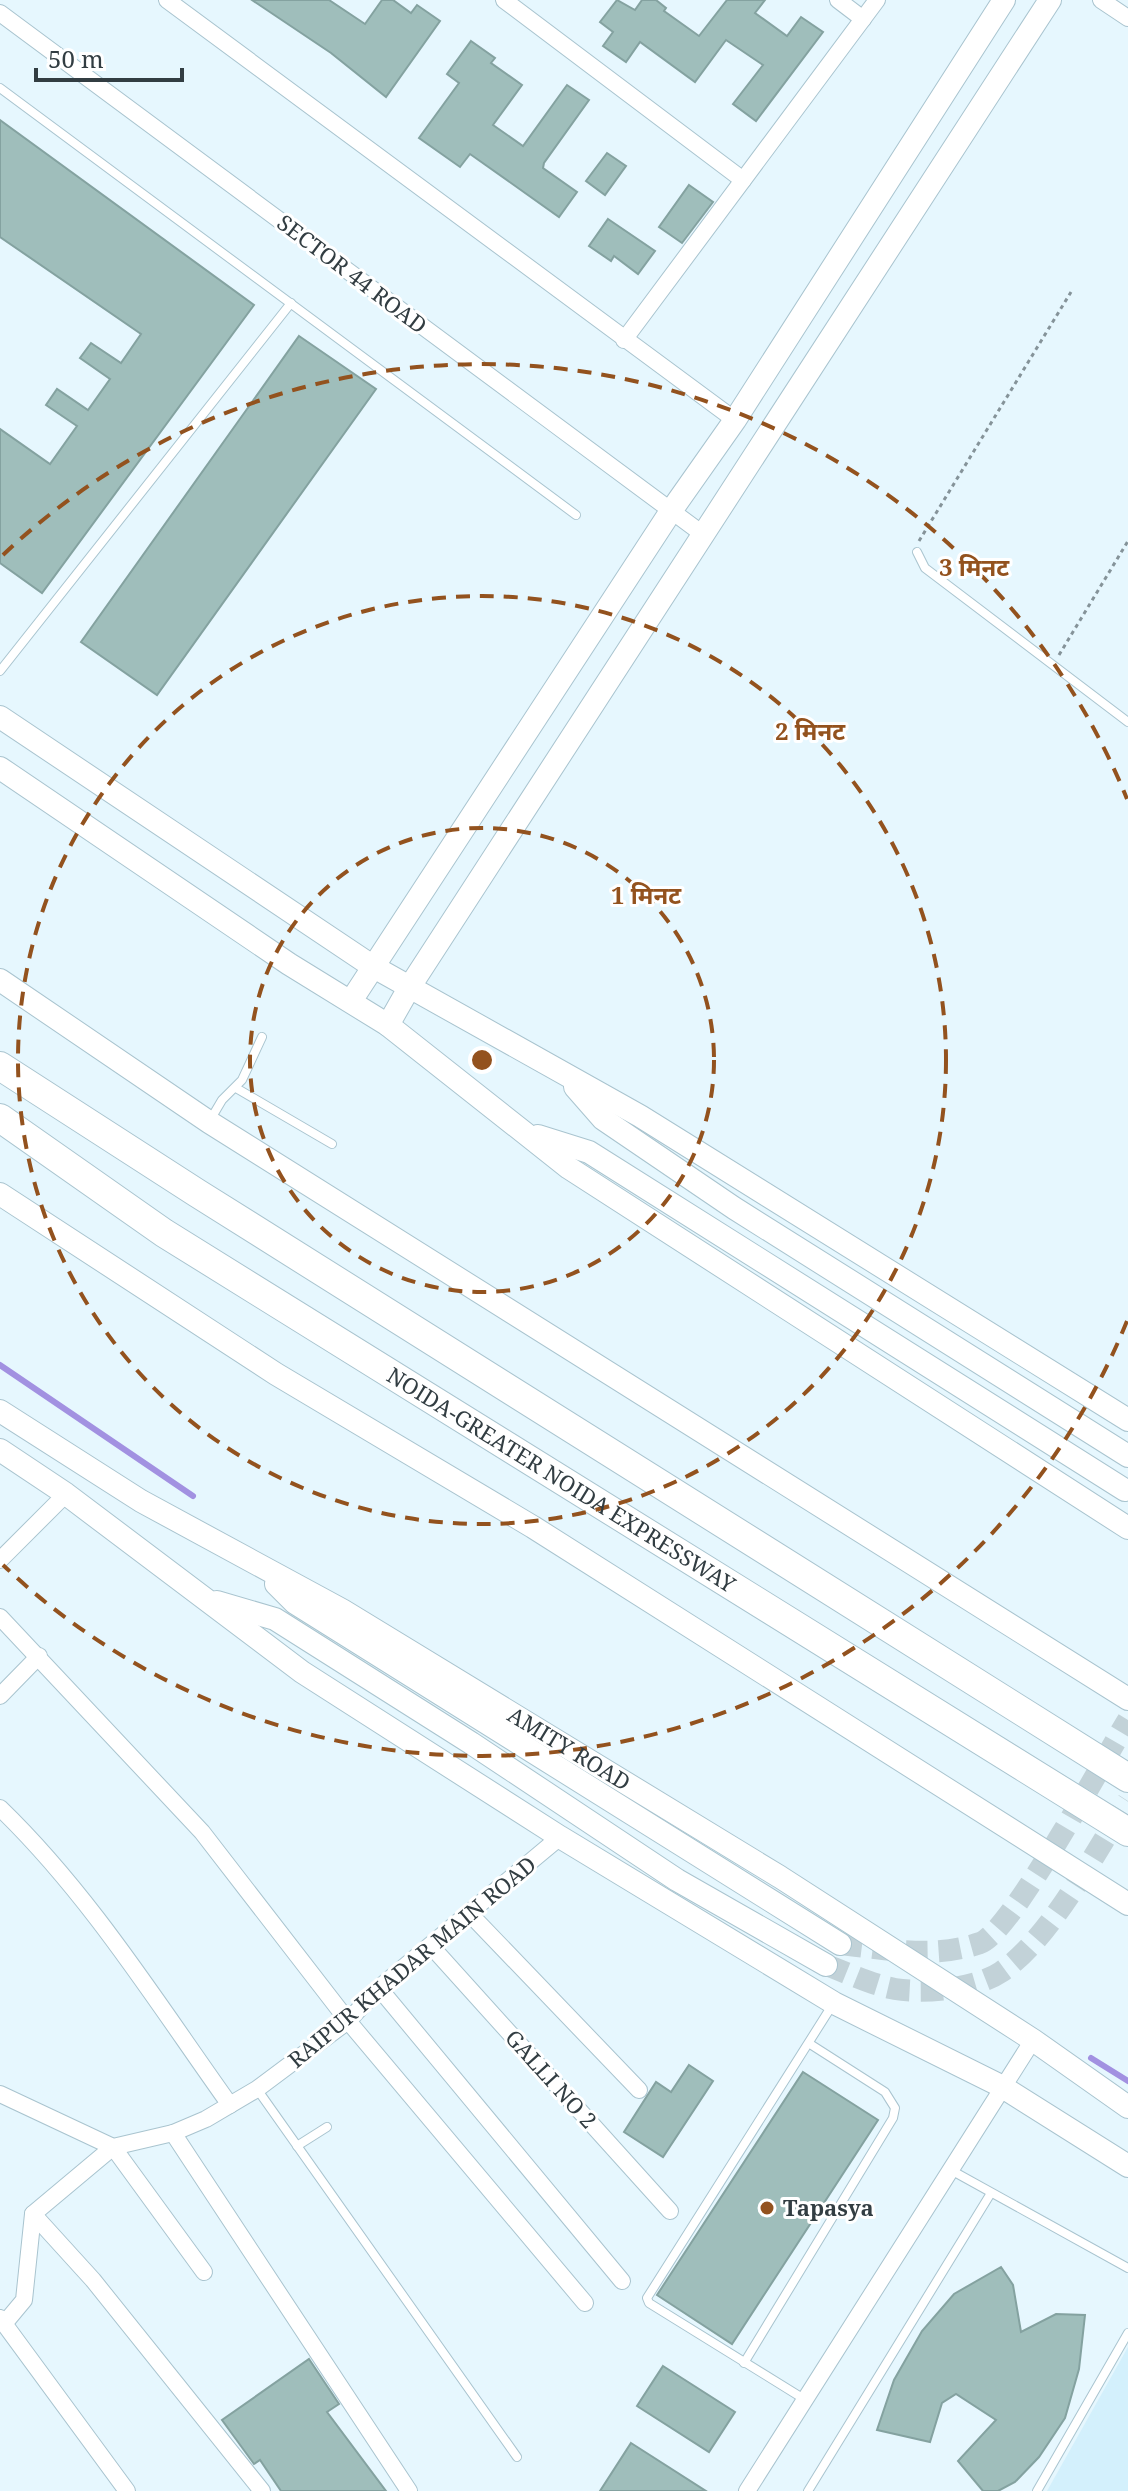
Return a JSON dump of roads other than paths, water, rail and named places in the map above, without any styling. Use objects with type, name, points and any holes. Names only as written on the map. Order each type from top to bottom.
[{"type":"highway","points":[[0,1066],[223,1210],[1128,1778]]},
{"type":"highway","name":"NOIDA-GREATER NOIDA EXPRESSWAY","points":[[0,1118],[164,1233],[1128,1832]]},
{"type":"street","points":[[167,0],[735,420]]},
{"type":"street","points":[[504,0],[743,180]]},
{"type":"street","points":[[838,0],[863,19]]},
{"type":"street","points":[[624,340],[877,0]]},
{"type":"street","points":[[351,1001],[671,511],[735,420],[1004,0]]},
{"type":"street","points":[[388,1025],[409,988],[1050,0]]},
{"type":"street","points":[[1104,2],[1128,18]]},
{"type":"street","name":"SECTOR 44 ROAD","points":[[0,13],[704,535]]},
{"type":"street","points":[[0,717],[372,966],[640,1116],[1128,1420]]},
{"type":"street","points":[[0,768],[289,964],[388,1025],[569,1168],[1128,1527]]},
{"type":"street","points":[[0,980],[209,1122],[1128,1699]]},
{"type":"street","points":[[563,1074],[603,1119],[695,1182],[1128,1456]]},
{"type":"street","points":[[524,1132],[589,1152],[1125,1490]]},
{"type":"street","points":[[0,1194],[276,1374],[533,1527],[1128,1904]]},
{"type":"street","name":"AMITY ROAD","points":[[0,1411],[130,1494],[342,1610],[780,1877],[1033,2040],[1128,2107]]},
{"type":"street","points":[[0,1450],[66,1494],[302,1672],[560,1837],[834,2003],[1001,2086],[1128,2166]]},
{"type":"street","points":[[0,1560],[66,1494]]},
{"type":"street","points":[[251,1561],[295,1603],[840,1944]]},
{"type":"street","points":[[205,1598],[275,1619],[471,1743],[677,1880],[826,1965]]},
{"type":"street","points":[[0,1617],[202,1832],[348,2021],[585,2303]]},
{"type":"street","points":[[0,1696],[39,1656]]},
{"type":"street","points":[[0,1808],[32,1839],[87,1904],[230,2105]]},
{"type":"street","name":"RAIPUR KHADAR MAIN ROAD","points":[[113,2147],[173,2133],[257,2089],[348,2021],[379,1988],[560,1837]]},
{"type":"street","points":[[470,1914],[639,2090]]},
{"type":"street","name":"GALLI NO 2","points":[[431,1946],[670,2211]]},
{"type":"street","points":[[379,1988],[622,2281]]},
{"type":"street","points":[[747,2491],[1033,2040]]},
{"type":"street","points":[[0,2094],[113,2147],[204,2272]]},
{"type":"street","points":[[173,2133],[409,2491]]},
{"type":"street","points":[[113,2147],[33,2214],[24,2300],[2,2321],[127,2491]]},
{"type":"street","points":[[33,2214],[93,2280],[262,2491]]},
{"type":"lane","points":[[0,88],[576,515]]},
{"type":"lane","points":[[0,671],[291,303]]},
{"type":"lane","points":[[917,552],[925,568],[1128,722]]},
{"type":"lane","points":[[209,1122],[222,1100],[236,1088],[262,1037]]},
{"type":"lane","points":[[236,1088],[332,1144]]},
{"type":"lane","points":[[804,2399],[649,2303],[647,2298],[834,2003]]},
{"type":"lane","points":[[744,2363],[893,2118],[895,2108],[885,2092],[810,2044]]},
{"type":"lane","points":[[257,2089],[517,2457]]},
{"type":"lane","points":[[297,2146],[327,2127]]},
{"type":"lane","points":[[949,2169],[1128,2268]]},
{"type":"lane","points":[[808,2491],[991,2193]]},
{"type":"lane","points":[[1037,2491],[1128,2333]]},
{"type":"waterway","points":[[0,1365],[193,1496]]},
{"type":"waterway","points":[[1091,2058],[1128,2081]]},
{"type":"tunnel","points":[[840,1944],[928,1952],[980,1943],[994,1932],[1034,1878],[1128,1720]]},
{"type":"tunnel","points":[[826,1965],[878,1985],[907,1990],[950,1989],[990,1978],[1019,1957],[1037,1938],[1086,1869],[1128,1801]]},
{"type":"place","name":"Tapasya","points":[[767,2208]]}]
